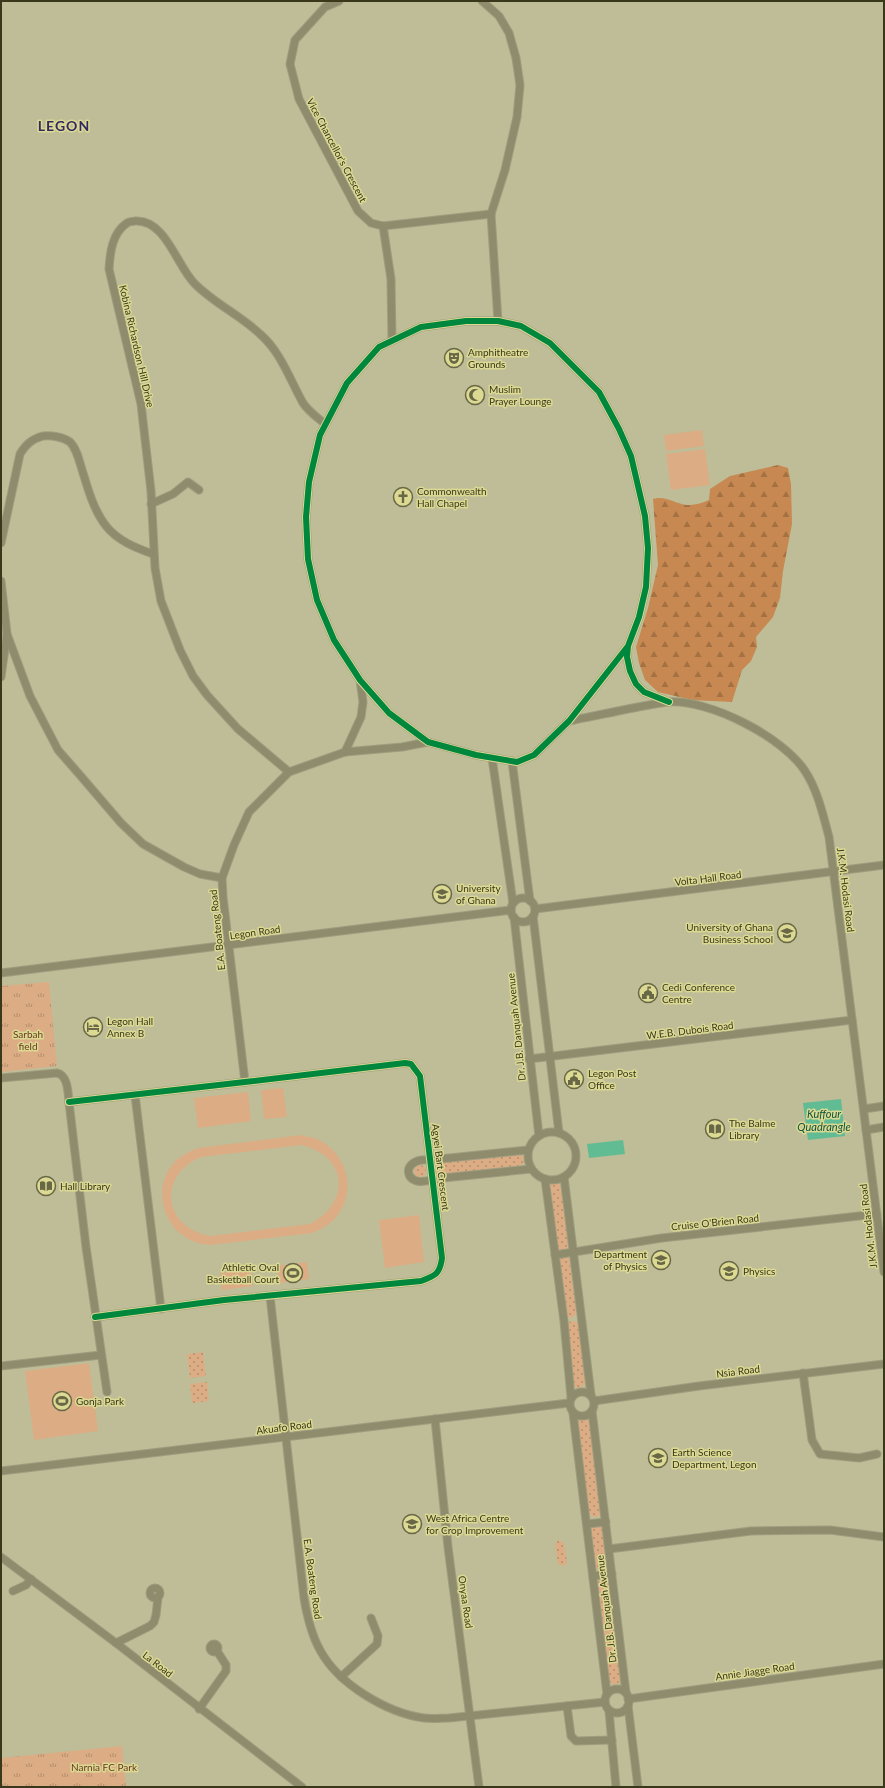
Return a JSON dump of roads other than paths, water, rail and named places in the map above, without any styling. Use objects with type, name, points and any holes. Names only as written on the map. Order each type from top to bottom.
[{"type":"street","name":"Vice Chancellor's Crescent","points":[[339,1],[324,4],[295,40],[290,64],[299,99],[358,210],[371,222],[383,226]]},
{"type":"street","points":[[482,1],[499,16],[509,33],[516,58],[520,85],[515,125],[505,170],[491,214],[498,321]]},
{"type":"street","points":[[392,340],[391,279],[383,226],[491,214]]},
{"type":"street","name":"Kobina Richardson Hill Drive","points":[[289,772],[238,729],[207,696],[193,676],[180,650],[161,601],[153,554],[151,504],[141,404],[109,270],[110,250],[116,235],[121,228],[129,222],[141,221],[152,224],[162,235],[193,283],[210,298],[261,334],[285,366],[304,404],[325,424]]},
{"type":"street","points":[[628,646],[569,721],[534,755],[517,762],[492,758],[428,742],[389,712],[360,680],[334,640],[317,600],[308,559],[306,517],[309,482],[320,435],[347,383],[379,347],[421,327],[466,321],[498,321],[521,326],[550,343],[599,392],[619,428],[631,456],[645,516],[648,548],[646,587],[639,616],[628,646],[627,657],[630,671],[636,684],[644,692],[669,702]]},
{"type":"street","points":[[1,543],[20,454],[24,446],[35,438],[48,435],[60,437],[70,442],[78,456],[99,515],[107,527],[115,536],[126,543],[153,554]]},
{"type":"street","points":[[151,504],[173,494],[188,482],[200,490]]},
{"type":"street","points":[[1,581],[7,634],[30,696],[58,750],[121,823],[143,844],[184,867],[200,874],[222,878]]},
{"type":"street","points":[[1,676],[7,634]]},
{"type":"street","points":[[345,752],[361,717],[362,702],[360,680]]},
{"type":"street","name":"J.K.M. Hodasi Road","points":[[569,721],[669,702],[700,705],[732,717],[765,735],[791,754],[805,770],[816,793],[829,837],[884,1272]]},
{"type":"street","name":"E.A. Boateng Road","points":[[245,1082],[222,878],[234,845],[249,812],[289,772],[345,752],[402,747],[428,742]]},
{"type":"street","points":[[492,758],[514,917],[524,922],[529,920],[534,913]]},
{"type":"street","points":[[512,761],[530,900],[534,913],[559,1133]]},
{"type":"street","name":"Volta Hall Road","points":[[534,913],[884,865]]},
{"type":"street","points":[[512,906],[520,898],[530,900]]},
{"type":"street","name":"Legon Road","points":[[1,973],[229,946],[512,906]]},
{"type":"street","name":"Dr. J.B. Danquah Avenue","points":[[514,917],[529,1059],[539,1136]]},
{"type":"street","name":"W.E.B. Dubois Road","points":[[529,1059],[852,1020]]},
{"type":"street","name":"Agyei Bart Crescent","points":[[69,1102],[405,1063],[411,1064],[420,1076],[433,1179],[442,1258],[441,1268],[433,1276],[421,1281],[224,1300],[95,1317]]},
{"type":"street","points":[[1,1078],[57,1073],[62,1075],[65,1080],[69,1102],[95,1317],[107,1392]]},
{"type":"street","points":[[135,1095],[161,1308]]},
{"type":"street","points":[[864,1108],[884,1106]]},
{"type":"street","points":[[866,1130],[884,1128]]},
{"type":"street","points":[[548,1132],[559,1133],[568,1138],[576,1152],[576,1160],[573,1168],[564,1177],[555,1180],[545,1179],[537,1175],[531,1169],[528,1160],[528,1150],[532,1142],[539,1136],[548,1132]]},
{"type":"street","points":[[528,1150],[415,1161],[410,1167],[410,1175],[411,1178],[418,1183],[433,1179],[531,1169]]},
{"type":"street","name":"Dr. J.B. Danquah Avenue","points":[[564,1177],[638,1787]]},
{"type":"street","name":"Dr. J.B. Danquah Avenue","points":[[545,1179],[564,1321],[570,1400],[573,1413],[587,1524],[607,1694]]},
{"type":"street","name":"Cruise O'Brien Road","points":[[555,1255],[662,1238],[877,1214]]},
{"type":"street","name":"E.A. Boateng Road","points":[[270,1296],[295,1530],[309,1626],[320,1651],[341,1677],[362,1693],[400,1712],[425,1718],[449,1718],[605,1702]]},
{"type":"street","points":[[1,1366],[101,1355]]},
{"type":"street","name":"Nsia Road","points":[[592,1398],[884,1364]]},
{"type":"street","points":[[803,1373],[812,1440],[820,1454],[859,1458],[876,1454]]},
{"type":"street","points":[[570,1400],[578,1392],[583,1391],[592,1398]]},
{"type":"street","name":"Akuafo Road","points":[[1,1471],[435,1419],[570,1400]]},
{"type":"street","points":[[573,1413],[581,1416],[589,1414],[592,1411]]},
{"type":"street","name":"Onyaa Road","points":[[435,1419],[448,1547],[471,1715],[479,1787]]},
{"type":"street","points":[[587,1524],[606,1522]]},
{"type":"street","points":[[609,1549],[751,1532],[830,1530],[884,1537]]},
{"type":"street","name":"La Road","points":[[1,1557],[116,1643],[199,1709],[302,1787]]},
{"type":"street","points":[[593,1576],[612,1574]]},
{"type":"street","points":[[14,1591],[26,1585],[31,1579]]},
{"type":"street","points":[[116,1643],[150,1626],[154,1622],[158,1597]]},
{"type":"street","points":[[341,1677],[377,1644],[378,1636],[371,1618]]},
{"type":"street","points":[[199,1709],[226,1671],[226,1665],[217,1651]]},
{"type":"street","name":"Annie Jiagge Road","points":[[627,1699],[884,1664]]},
{"type":"street","points":[[609,1711],[616,1714],[620,1713],[627,1699],[618,1690],[610,1691],[607,1694],[605,1702],[609,1711],[616,1787]]},
{"type":"street","points":[[567,1706],[571,1736],[573,1739],[576,1741],[612,1740]]},
{"type":"water","name":"Kuffour Quadrangle","points":[[841,1099],[845,1136],[808,1140],[803,1103]]},
{"type":"water","points":[[623,1140],[625,1154],[589,1158],[587,1144]]},
{"type":"place","name":"Amphitheatre Grounds","points":[[454,358]]},
{"type":"place","name":"Muslim Prayer Lounge","points":[[475,395]]},
{"type":"place","name":"Commonwealth Hall Chapel","points":[[403,497]]},
{"type":"place","name":"University of Ghana","points":[[442,894]]},
{"type":"place","name":"University of Ghana Business School","points":[[787,933]]},
{"type":"place","name":"Cedi Conference Centre","points":[[648,993]]},
{"type":"place","name":"Legon Hall Annex B","points":[[93,1027]]},
{"type":"place","name":"Legon Post Office","points":[[574,1079]]},
{"type":"place","name":"The Balme Library","points":[[715,1129]]},
{"type":"place","name":"Hall Library","points":[[46,1186]]},
{"type":"place","name":"Department of Physics","points":[[661,1260]]},
{"type":"place","name":"Physics","points":[[729,1271]]},
{"type":"place","name":"Athletic Oval Basketball Court","points":[[293,1273]]},
{"type":"place","name":"Gonja Park","points":[[62,1401]]},
{"type":"place","name":"Earth Science Department, Legon","points":[[658,1458]]},
{"type":"place","name":"West Africa Centre for Crop Improvement","points":[[412,1524]]},
{"type":"district","name":"LEGON","points":[[64,125]]},
{"type":"park label","name":"Sarbah field","points":[[28,1040]]},
{"type":"park label","name":"Narnia FC Park","points":[[104,1767]]}]
